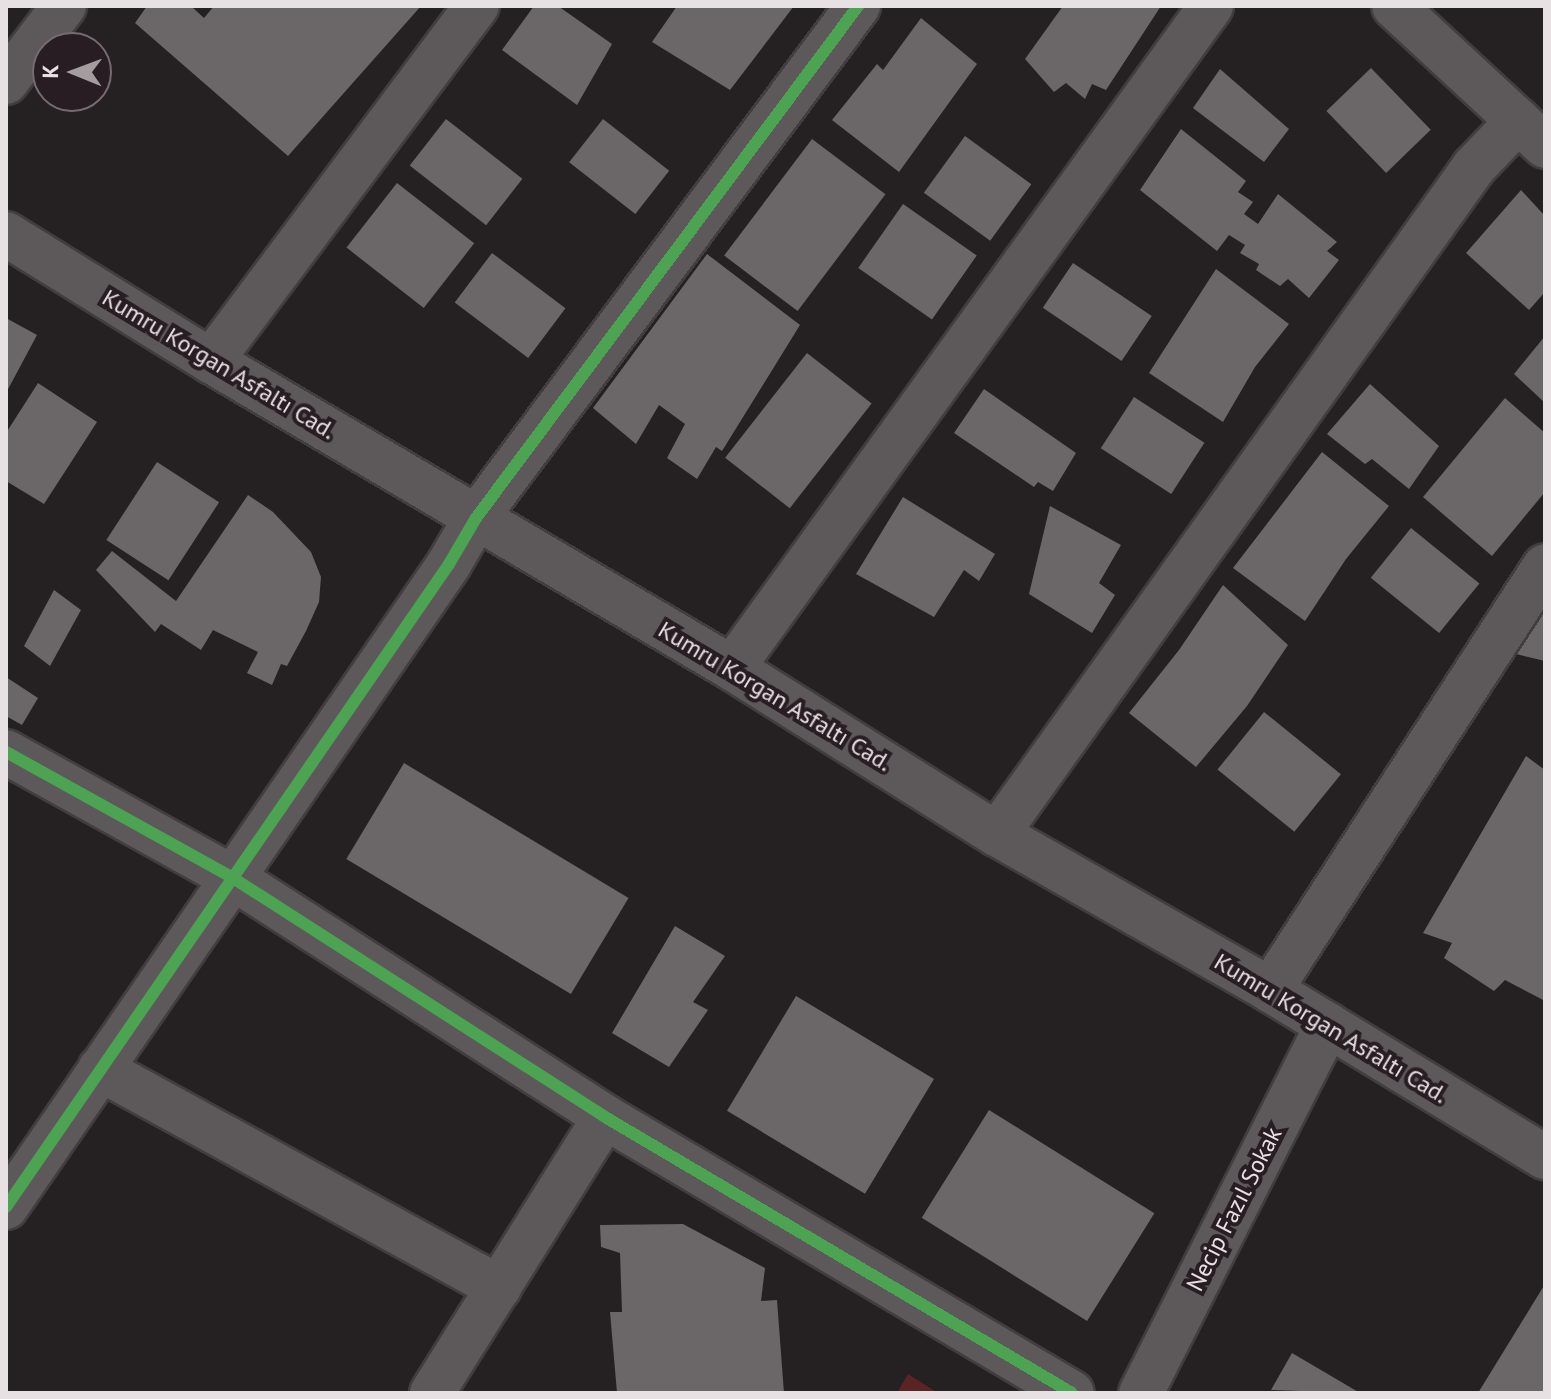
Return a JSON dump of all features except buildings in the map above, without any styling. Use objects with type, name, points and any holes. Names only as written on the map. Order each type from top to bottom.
[{"type":"street","points":[[6,82],[64,6]]},
{"type":"street","points":[[211,361],[477,6]]},
{"type":"street","points":[[6,1207],[449,564],[476,518],[858,6]]},
{"type":"street","points":[[732,668],[1211,6]]},
{"type":"street","points":[[997,834],[1474,167],[1532,133],[1394,6]]},
{"type":"street","name":"Kumru Korgan Asfaltı Cad.","points":[[6,234],[211,361],[732,668],[997,834],[1270,990],[1545,1157]]},
{"type":"street","points":[[1270,990],[1545,566]]},
{"type":"street","points":[[6,752],[233,878],[605,1117],[1072,1393]]},
{"type":"street","name":"Necip Fazıl Sokak","points":[[1141,1393],[1328,1025]]},
{"type":"street","points":[[100,1069],[499,1287]]},
{"type":"street","points":[[432,1393],[605,1117]]},
{"type":"shaded area","points":[[908,1374],[938,1393],[897,1393]]},
{"type":"cycle path","points":[[6,1207],[449,564],[476,518],[858,6]]},
{"type":"cycle path","points":[[6,752],[233,878],[605,1117],[1072,1393]]}]
